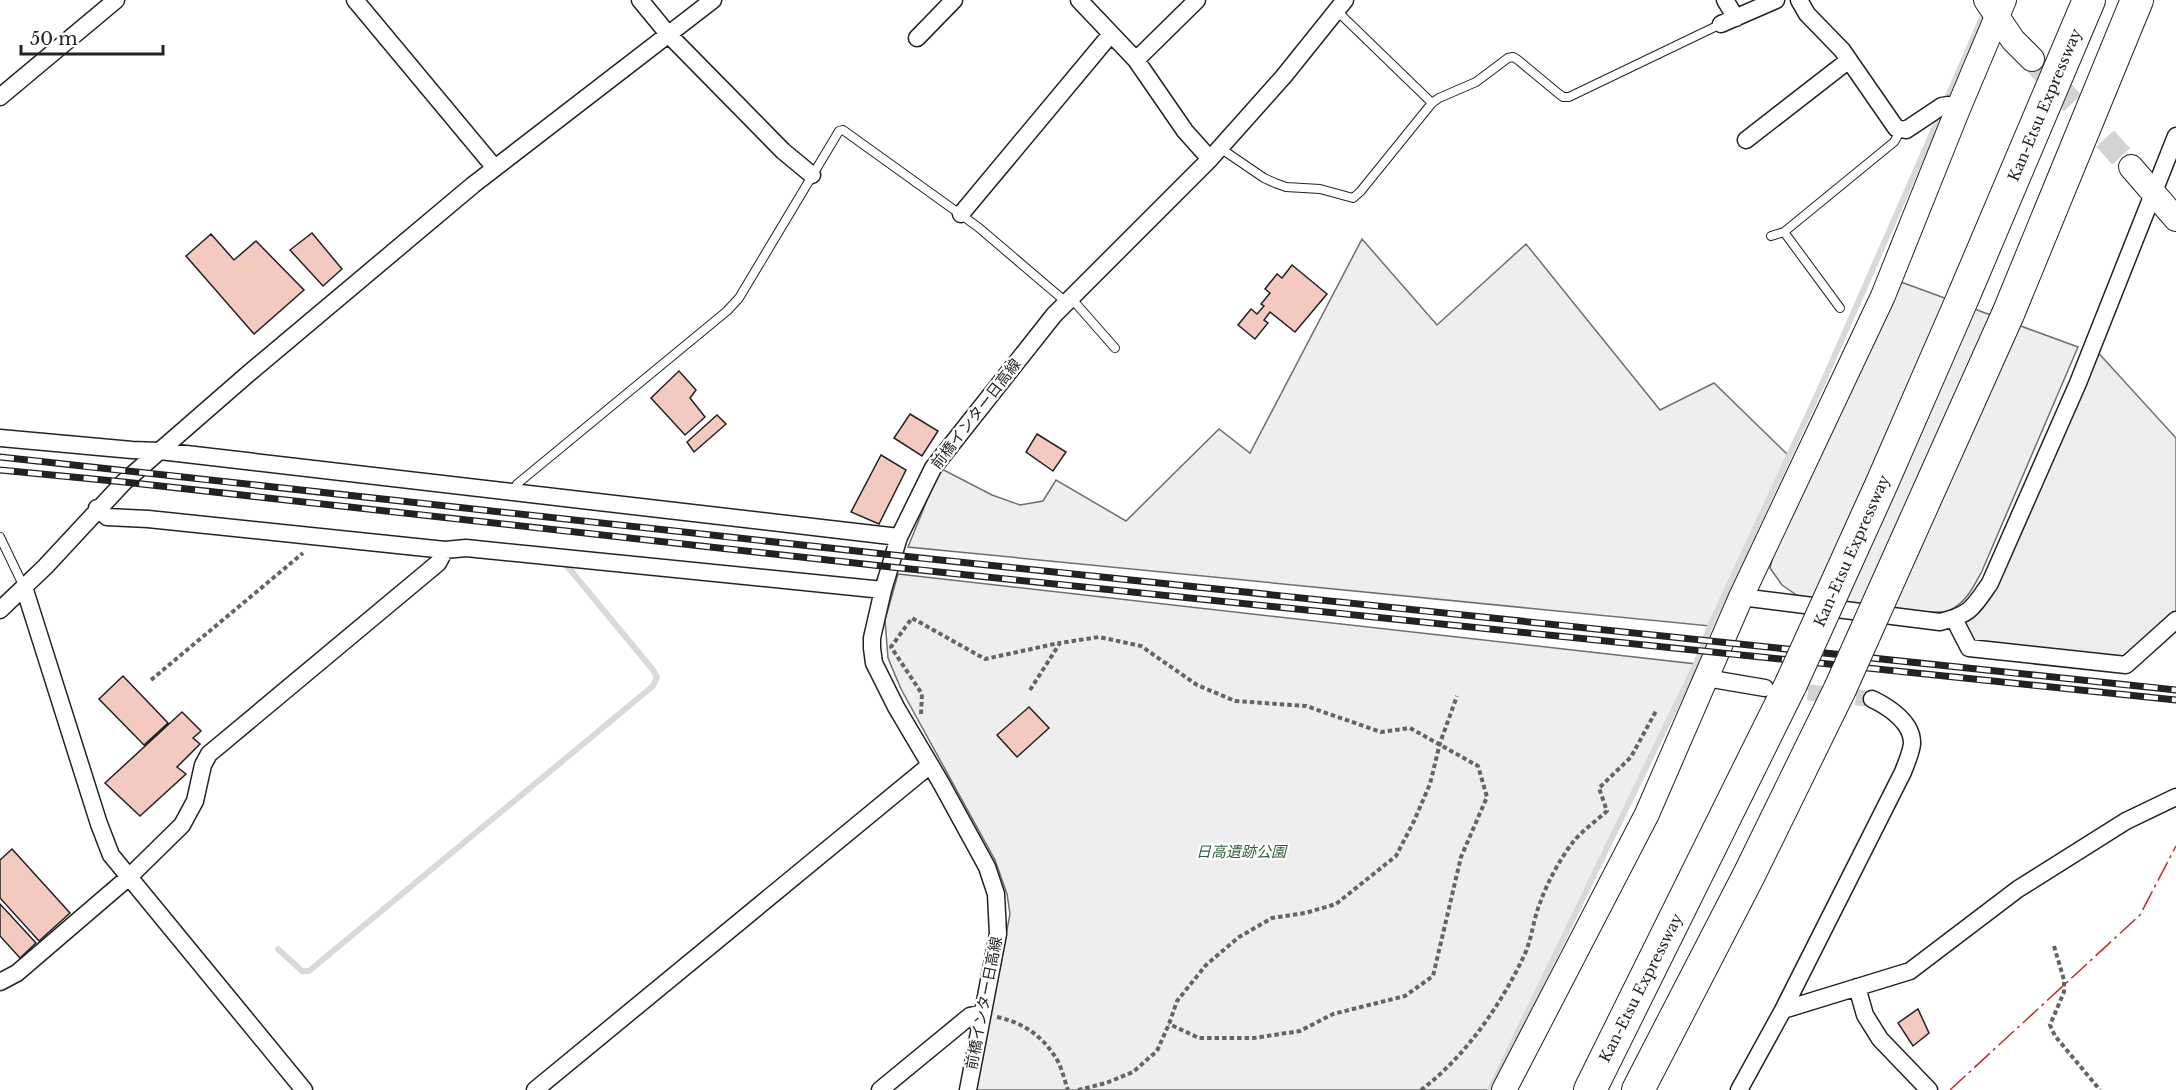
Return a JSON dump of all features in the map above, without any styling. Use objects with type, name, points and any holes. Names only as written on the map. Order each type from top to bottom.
[{"type":"highway","name":"Kan-Etsu Expressway","points":[[1590,1090],[1778,686],[1882,483],[2089,0]]},
{"type":"highway","points":[[1638,1090],[1749,875],[1840,689],[2008,314],[2137,0]]},
{"type":"street","points":[[0,97],[116,0]]},
{"type":"street","points":[[355,0],[495,168]]},
{"type":"street","points":[[640,0],[668,34],[783,151],[812,175]]},
{"type":"street","points":[[0,610],[45,567],[130,476],[257,366],[495,168],[713,0]]},
{"type":"street","points":[[917,38],[954,0]]},
{"type":"street","points":[[1079,0],[1136,60],[1185,131],[1215,153]]},
{"type":"street","points":[[1136,60],[1197,0]]},
{"type":"street","points":[[1725,0],[1728,21],[1776,0]]},
{"type":"street","points":[[1798,0],[1849,60],[1896,128],[1906,130],[1942,106],[1948,105],[1958,110]]},
{"type":"street","name":"前橋インター日高線","points":[[968,1090],[990,1015],[998,934],[996,894],[987,867],[896,707],[874,663],[872,638],[898,537],[933,468],[1069,300],[1215,153],[1284,76],[1341,5]]},
{"type":"street","points":[[1996,6],[2013,39],[2032,59]]},
{"type":"street","points":[[1504,1090],[1647,814],[1741,597],[1883,296],[1958,110],[1996,6]]},
{"type":"street","points":[[961,214],[1111,34]]},
{"type":"street","points":[[1746,140],[1849,60]]},
{"type":"street","points":[[1741,597],[1940,622],[1960,617],[1976,604],[1990,583],[2078,383],[2176,136]]},
{"type":"street","points":[[2131,167],[2176,219]]},
{"type":"street","points":[[0,438],[160,451],[898,537]]},
{"type":"street","points":[[98,508],[107,517],[313,535],[445,550],[466,548],[883,590]]},
{"type":"street","points":[[0,982],[17,973],[129,877],[182,825],[195,801],[203,765],[209,754],[438,563],[445,550]]},
{"type":"street","points":[[24,587],[99,824],[111,855],[304,1090]]},
{"type":"street","points":[[1954,619],[1969,648],[2126,665],[2176,620]]},
{"type":"street","points":[[1706,678],[1778,686]]},
{"type":"street","points":[[1739,1090],[1783,1010],[1903,772],[1912,746],[1911,736],[1902,720],[1887,706],[1872,699]]},
{"type":"street","points":[[535,1090],[930,765]]},
{"type":"street","points":[[1783,1010],[1910,971],[2018,889],[2126,821],[2176,797]]},
{"type":"street","points":[[1857,987],[1865,1015],[1880,1039],[1929,1090]]},
{"type":"street","points":[[880,1090],[970,1016],[990,1015]]},
{"type":"lane","points":[[1341,5],[1432,103]]},
{"type":"lane","points":[[1215,153],[1286,187],[1320,189],[1353,198],[1432,103],[1476,82],[1508,58],[1513,57],[1563,97],[1569,97],[1728,21]]},
{"type":"lane","points":[[513,493],[517,484],[727,311],[749,284],[812,175],[839,131],[843,130],[961,214],[1069,300],[1115,348]]},
{"type":"lane","points":[[1771,236],[1784,232],[1894,142],[1901,130]]},
{"type":"lane","points":[[1784,232],[1840,308]]},
{"type":"lane","points":[[0,537],[24,587]]},
{"type":"path","points":[[151,680],[309,548],[313,535]]},
{"type":"path","points":[[912,618],[985,659],[1099,637],[1141,646],[1197,685],[1235,701],[1306,706],[1381,732],[1410,728],[1478,766],[1486,797],[1461,857],[1432,976],[1406,996],[1333,1014],[1300,1031],[1254,1038],[1199,1038],[1169,1024]]},
{"type":"path","points":[[1030,690],[1060,643]]},
{"type":"path","points":[[1078,1090],[1106,1083],[1134,1072],[1156,1051],[1177,1001],[1206,965],[1239,937],[1272,918],[1305,913],[1336,904],[1396,856],[1430,784],[1440,743],[1456,696]]},
{"type":"path","points":[[1421,1090],[1460,1054],[1500,1000],[1525,954],[1539,903],[1554,875],[1573,842],[1606,811],[1599,788],[1631,757],[1656,711]]},
{"type":"path","points":[[2054,946],[2064,980],[2064,992],[2050,1025],[2055,1036],[2100,1090]]},
{"type":"path","points":[[990,1015],[1031,1029],[1055,1056],[1068,1090]]},
{"type":"green space","points":[[1362,239],[1437,325],[1526,244],[1660,410],[1714,383],[1789,456],[1710,626],[908,547],[940,468],[992,495],[1020,505],[1043,501],[1056,480],[1126,521],[1219,429],[1250,453]]},
{"type":"green space","points":[[1901,282],[2078,347],[1982,571],[1961,603],[1950,610],[1939,612],[1877,608],[1798,596],[1782,585],[1770,568],[1775,549]]},
{"type":"green space","name":"日高遺跡公園","points":[[898,574],[1696,664],[1490,1090],[976,1090],[1010,914],[1007,894],[995,860],[901,689],[888,658],[885,620]]},
{"type":"shaded area","points":[[2093,347],[2176,438],[2176,620],[2126,665],[1969,648],[1960,617],[1976,604]]},
{"type":"building","points":[[312,233],[342,269],[323,286],[290,250]]},
{"type":"building","points":[[211,234],[234,260],[256,241],[304,290],[254,334],[186,256]]},
{"type":"building","points":[[1292,265],[1327,294],[1295,332],[1270,312],[1264,320],[1268,323],[1255,339],[1238,325],[1251,309],[1257,314],[1264,306],[1261,304],[1270,293],[1265,289],[1277,274],[1282,278]]},
{"type":"building","points":[[679,371],[696,390],[690,398],[705,417],[685,435],[651,398]]},
{"type":"building","points":[[910,414],[938,431],[922,456],[894,438]]},
{"type":"building","points":[[717,415],[726,424],[694,452],[687,442]]},
{"type":"building","points":[[1037,434],[1066,452],[1053,471],[1026,452]]},
{"type":"building","points":[[881,455],[906,470],[879,524],[851,512]]},
{"type":"building","points":[[123,676],[168,723],[144,745],[99,699]]},
{"type":"building","points":[[1029,707],[1049,728],[1017,757],[997,735]]},
{"type":"building","points":[[182,712],[201,731],[193,738],[200,744],[177,767],[186,774],[140,816],[105,783]]},
{"type":"building","points":[[12,849],[70,913],[39,941],[0,898],[0,860]]},
{"type":"building","points":[[0,904],[36,943],[20,958],[0,936]]},
{"type":"building","points":[[1918,1009],[1929,1033],[1913,1046],[1898,1023]]},
{"type":"waterway","points":[[1945,103],[1985,11]]},
{"type":"waterway","points":[[1490,1090],[1696,664],[1710,626],[1824,380],[1941,113]]},
{"type":"waterway","points":[[278,949],[302,971],[309,971],[653,686],[657,677],[653,670],[567,566]]},
{"type":"tunnel","points":[[2032,59],[2131,167]]},
{"type":"tunnel","points":[[1784,690],[1872,699]]},
{"type":"railway","points":[[0,457],[893,555],[2176,690]]},
{"type":"railway","points":[[0,470],[891,567],[2176,700]]},
{"type":"power","points":[[1950,1090],[2140,915],[2176,846]]}]
